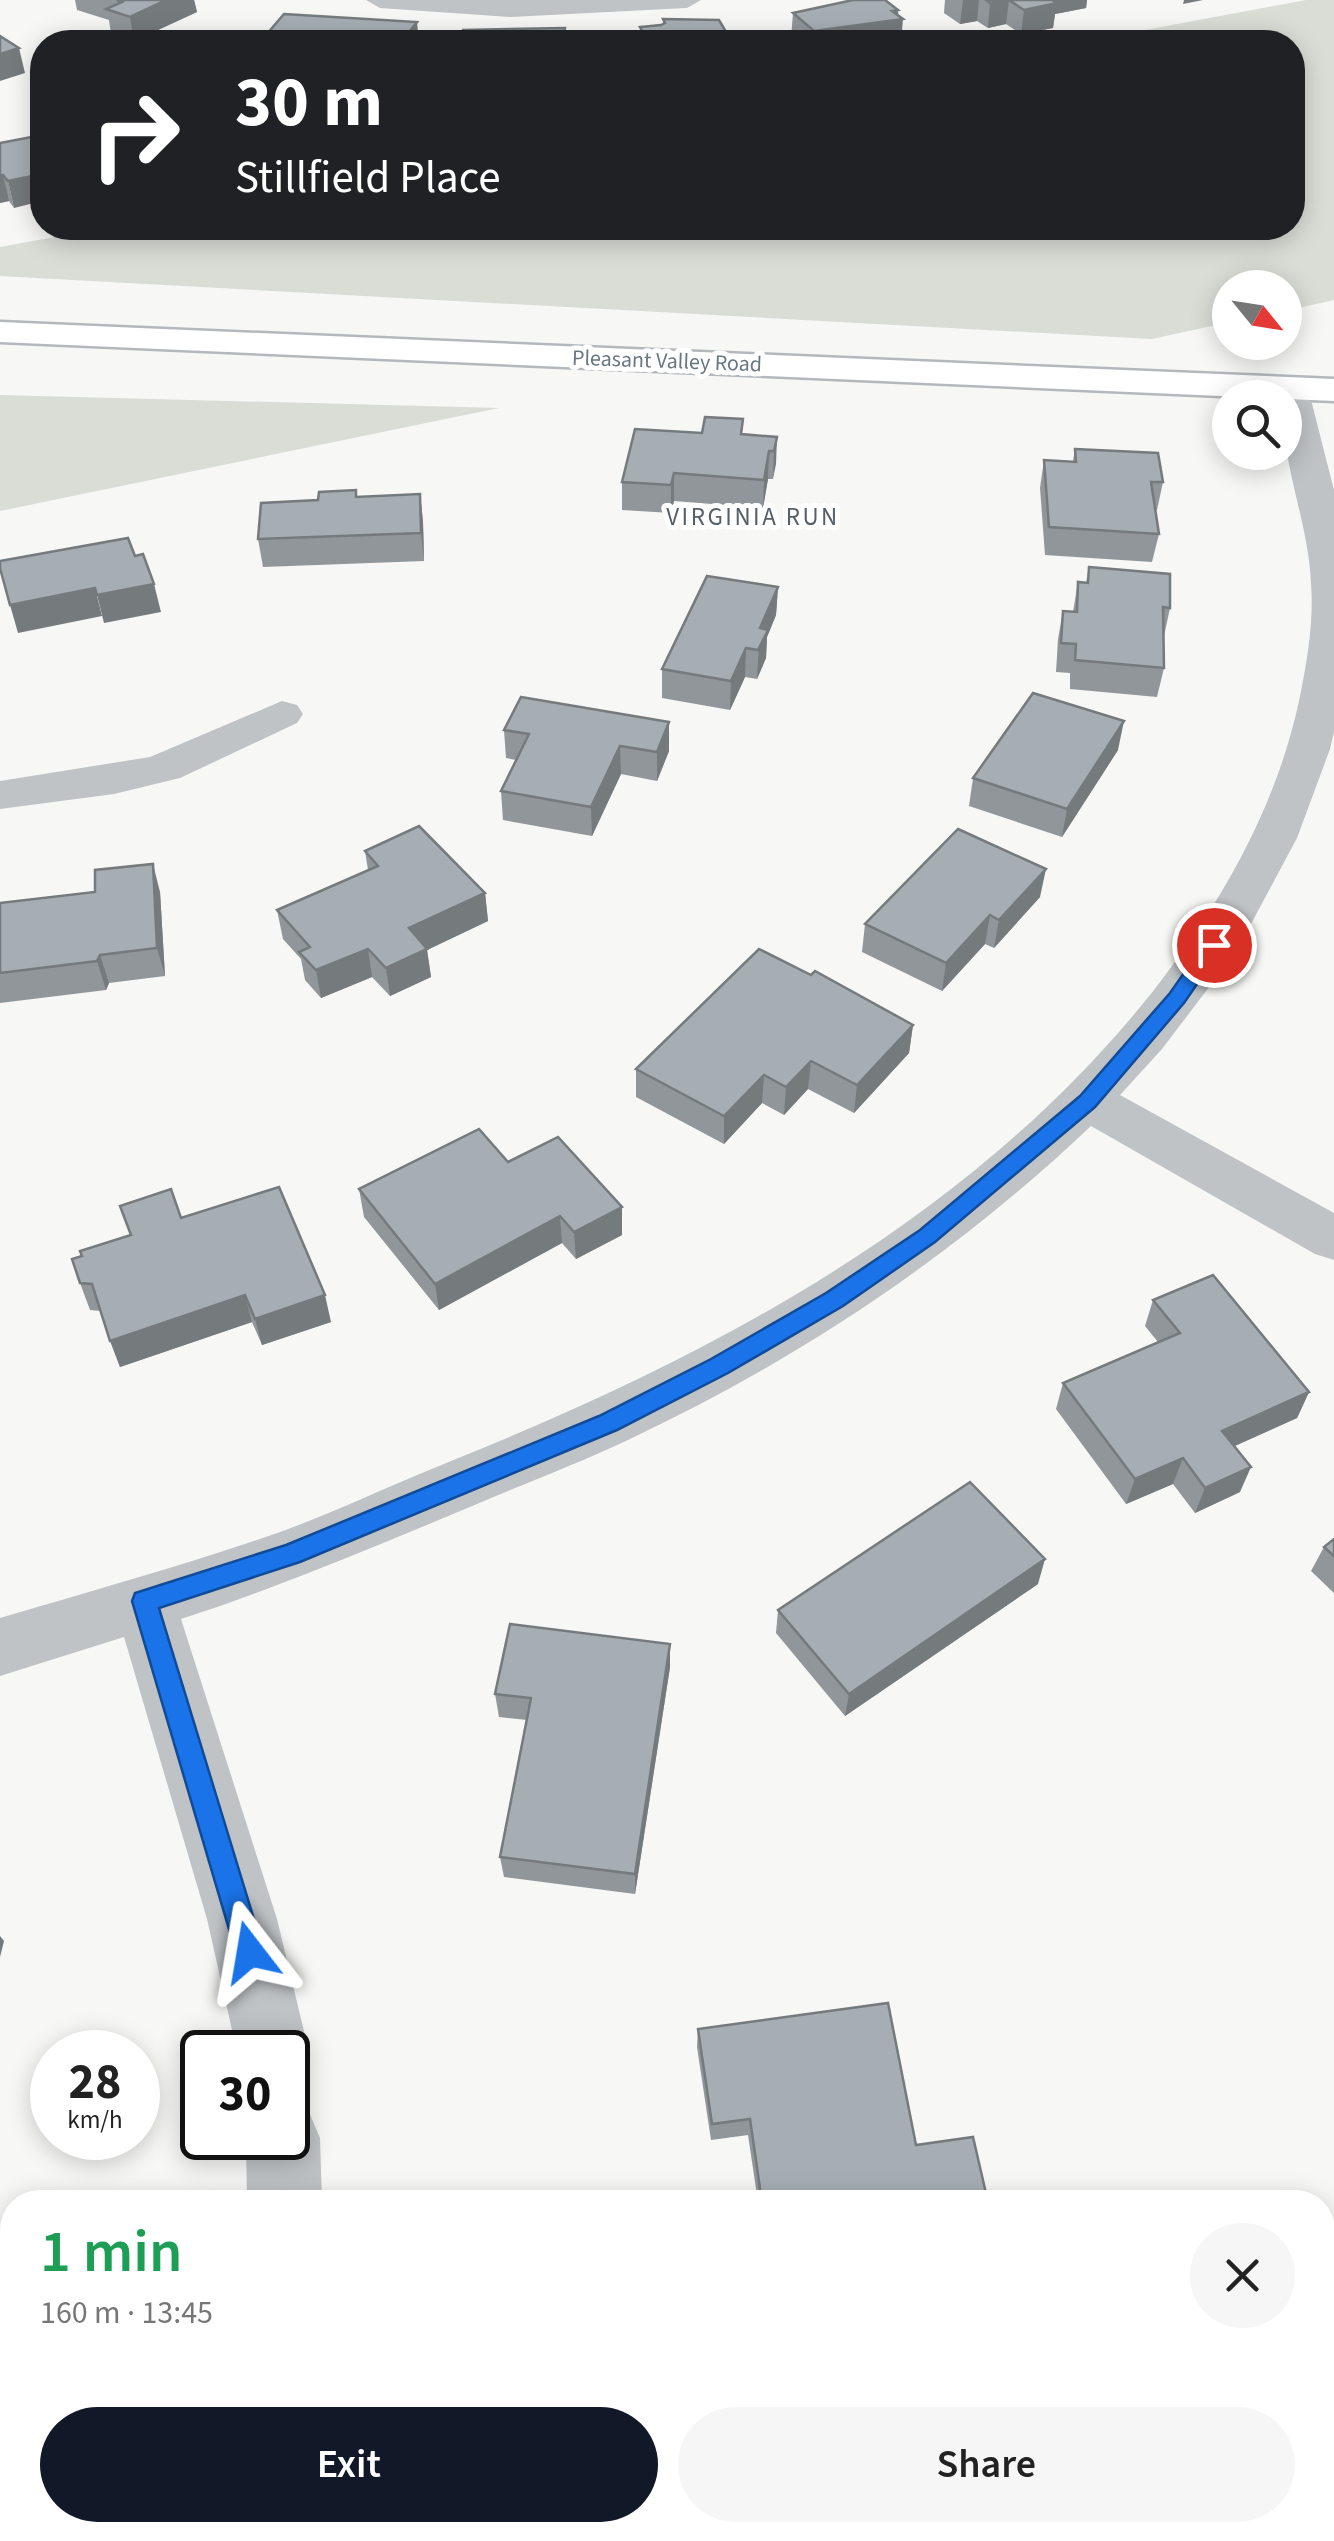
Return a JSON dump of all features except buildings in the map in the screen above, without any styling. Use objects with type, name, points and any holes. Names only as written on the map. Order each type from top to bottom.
[{"type":"main road","name":"Pleasant Valley Road","points":[[0,332],[1312,389]]},
{"type":"street","points":[[380,0],[511,9],[687,0]]},
{"type":"street","points":[[0,1647],[291,1554],[608,1423],[720,1366],[834,1299],[928,1236],[1088,1102],[1177,998],[1232,918],[1274,842],[1300,779],[1320,706],[1332,602],[1321,527],[1312,389]]},
{"type":"street","points":[[0,795],[114,780],[164,768],[282,714]]},
{"type":"street","points":[[1088,1102],[1334,1239]]},
{"type":"street","points":[[144,1601],[242,1919],[268,2030]]},
{"type":"street","points":[[283,2160],[284,2190]]},
{"type":"shaded area","points":[[1306,0],[1334,0],[1334,300],[1302,307],[1302,270],[1212,270],[1212,326],[1152,339],[0,276],[0,247],[38,240],[1305,240],[1305,30],[1145,30]]},
{"type":"shaded area","points":[[0,395],[499,408],[0,511]]},
{"type":"district","name":"VIRGINIA RUN","points":[[753,517]]},
{"type":"route","points":[[250,1952],[144,1601],[291,1554],[608,1423],[720,1366],[834,1299],[928,1236],[1088,1102],[1177,998],[1214,945]]}]
